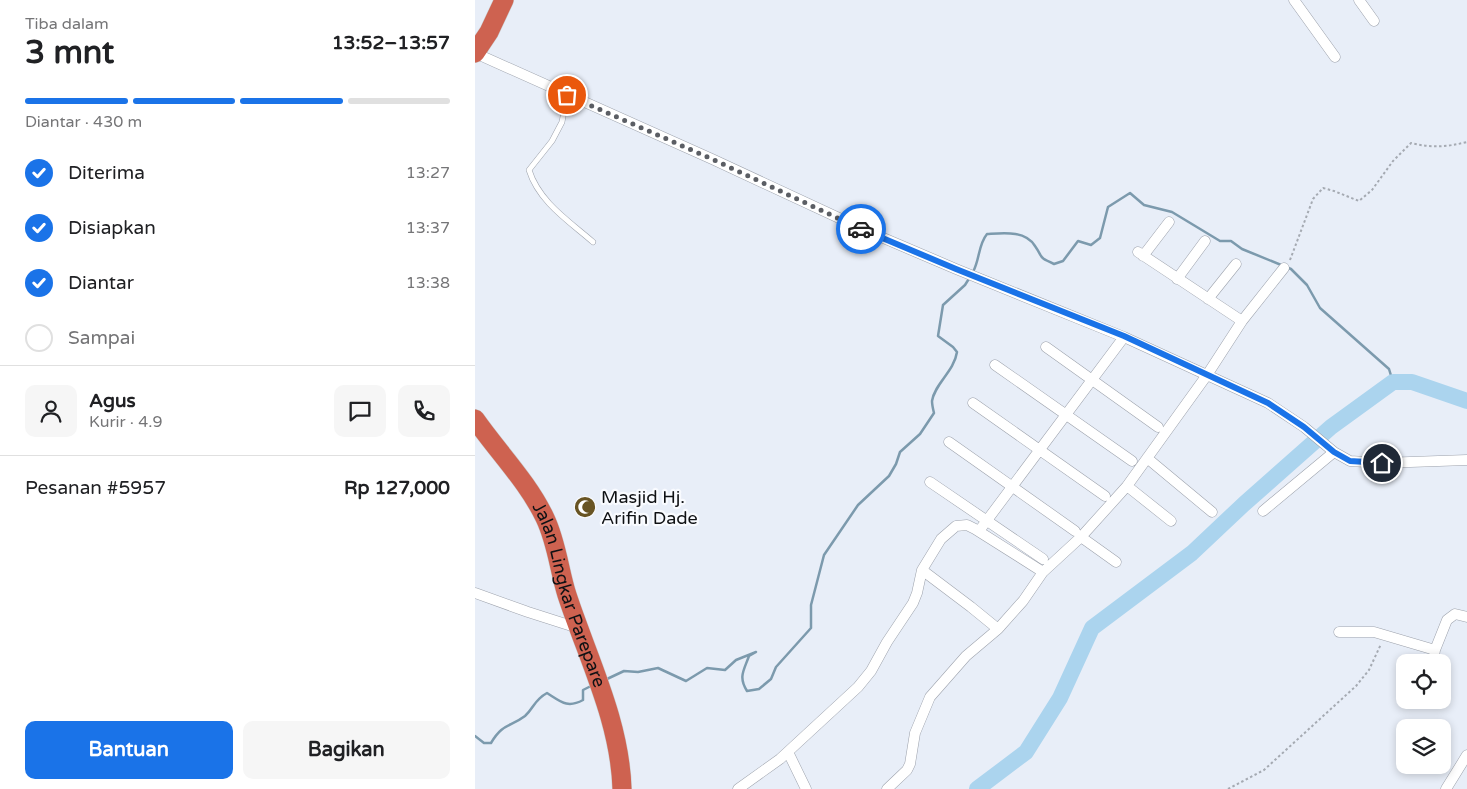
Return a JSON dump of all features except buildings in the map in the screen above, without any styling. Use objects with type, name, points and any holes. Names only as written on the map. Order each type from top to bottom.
[{"type":"highway","points":[[475,53],[489,32],[504,0]]},
{"type":"highway","name":"Jalan Lingkar Parepare","points":[[475,419],[523,483],[545,518],[554,542],[563,581],[578,628],[610,716],[618,752],[623,789]]},
{"type":"street","points":[[1293,0],[1335,57]]},
{"type":"street","points":[[1359,0],[1374,21]]},
{"type":"street","points":[[475,53],[867,231],[956,269],[1124,336],[1268,403],[1304,427],[1334,452],[1350,461],[1382,463],[1467,460]]},
{"type":"street","points":[[1169,222],[1140,254],[1241,321]]},
{"type":"street","points":[[1177,279],[1205,242]]},
{"type":"street","points":[[1208,300],[1236,264]]},
{"type":"street","points":[[887,789],[907,770],[910,764],[915,733],[930,697],[966,656],[998,629],[1023,601],[1043,572],[1078,534],[1127,486],[1207,375],[1241,321],[1284,268]]},
{"type":"street","points":[[979,531],[1124,336]]},
{"type":"street","points":[[1046,347],[1158,427]]},
{"type":"street","points":[[995,365],[1132,462]]},
{"type":"street","points":[[973,403],[1105,496]]},
{"type":"street","points":[[949,442],[1116,562]]},
{"type":"street","points":[[1263,511],[1334,452]]},
{"type":"street","points":[[1147,458],[1213,512]]},
{"type":"street","points":[[930,482],[1043,559]]},
{"type":"street","points":[[1127,486],[1171,522]]},
{"type":"street","points":[[738,789],[788,752],[858,687],[871,670],[913,603],[922,570],[941,539],[951,529],[956,526],[967,525],[1043,572]]},
{"type":"street","points":[[922,570],[998,629]]},
{"type":"street","points":[[475,593],[578,628]]},
{"type":"street","points":[[1434,654],[1447,620],[1455,614],[1467,616]]},
{"type":"street","points":[[1339,632],[1375,632],[1435,650]]},
{"type":"street","points":[[788,752],[806,789]]},
{"type":"street","points":[[1446,789],[1467,755]]},
{"type":"lane","points":[[567,95],[562,122],[552,141],[529,170],[540,195],[593,242]]},
{"type":"path","points":[[1292,257],[1299,232],[1313,199],[1323,188],[1335,190],[1359,201],[1372,190],[1393,161],[1411,143],[1427,147],[1452,146],[1467,142]]},
{"type":"path","points":[[1228,789],[1264,770],[1356,686],[1369,670],[1385,635]]},
{"type":"waterway","points":[[973,272],[982,243],[987,234],[1007,233],[1026,237],[1046,260],[1054,264],[1063,261],[1078,241],[1091,245],[1100,238],[1108,207],[1130,193],[1144,205],[1172,212],[1220,241],[1231,241],[1242,249],[1291,269],[1307,285],[1320,308],[1389,369],[1393,382]]},
{"type":"waterway","points":[[607,679],[624,671],[638,672],[658,668],[686,681],[707,668],[725,670],[736,660],[756,652],[749,656],[742,677],[744,686],[747,691],[759,689],[771,679],[776,667],[811,628],[811,605],[824,555],[858,505],[889,476],[900,452],[920,434],[934,413],[932,401],[934,395],[952,366],[957,352],[938,336],[943,305],[965,285],[970,277]]},
{"type":"waterway","points":[[977,789],[1026,752],[1060,698],[1092,628],[1192,553],[1331,427],[1393,382],[1412,382],[1467,401]]},
{"type":"waterway","points":[[475,736],[484,743],[491,743],[499,732],[525,716],[539,698],[547,693],[564,703],[572,704],[583,700],[583,690],[591,686]]},
{"type":"way so far","points":[[567,95],[712,159],[861,229]]},
{"type":"place","name":"Masjid Hj. Arifin Dade","points":[[585,507]]},
{"type":"route","points":[[861,229],[1124,336],[1268,403],[1304,427],[1343,458],[1350,461],[1382,463]]}]
